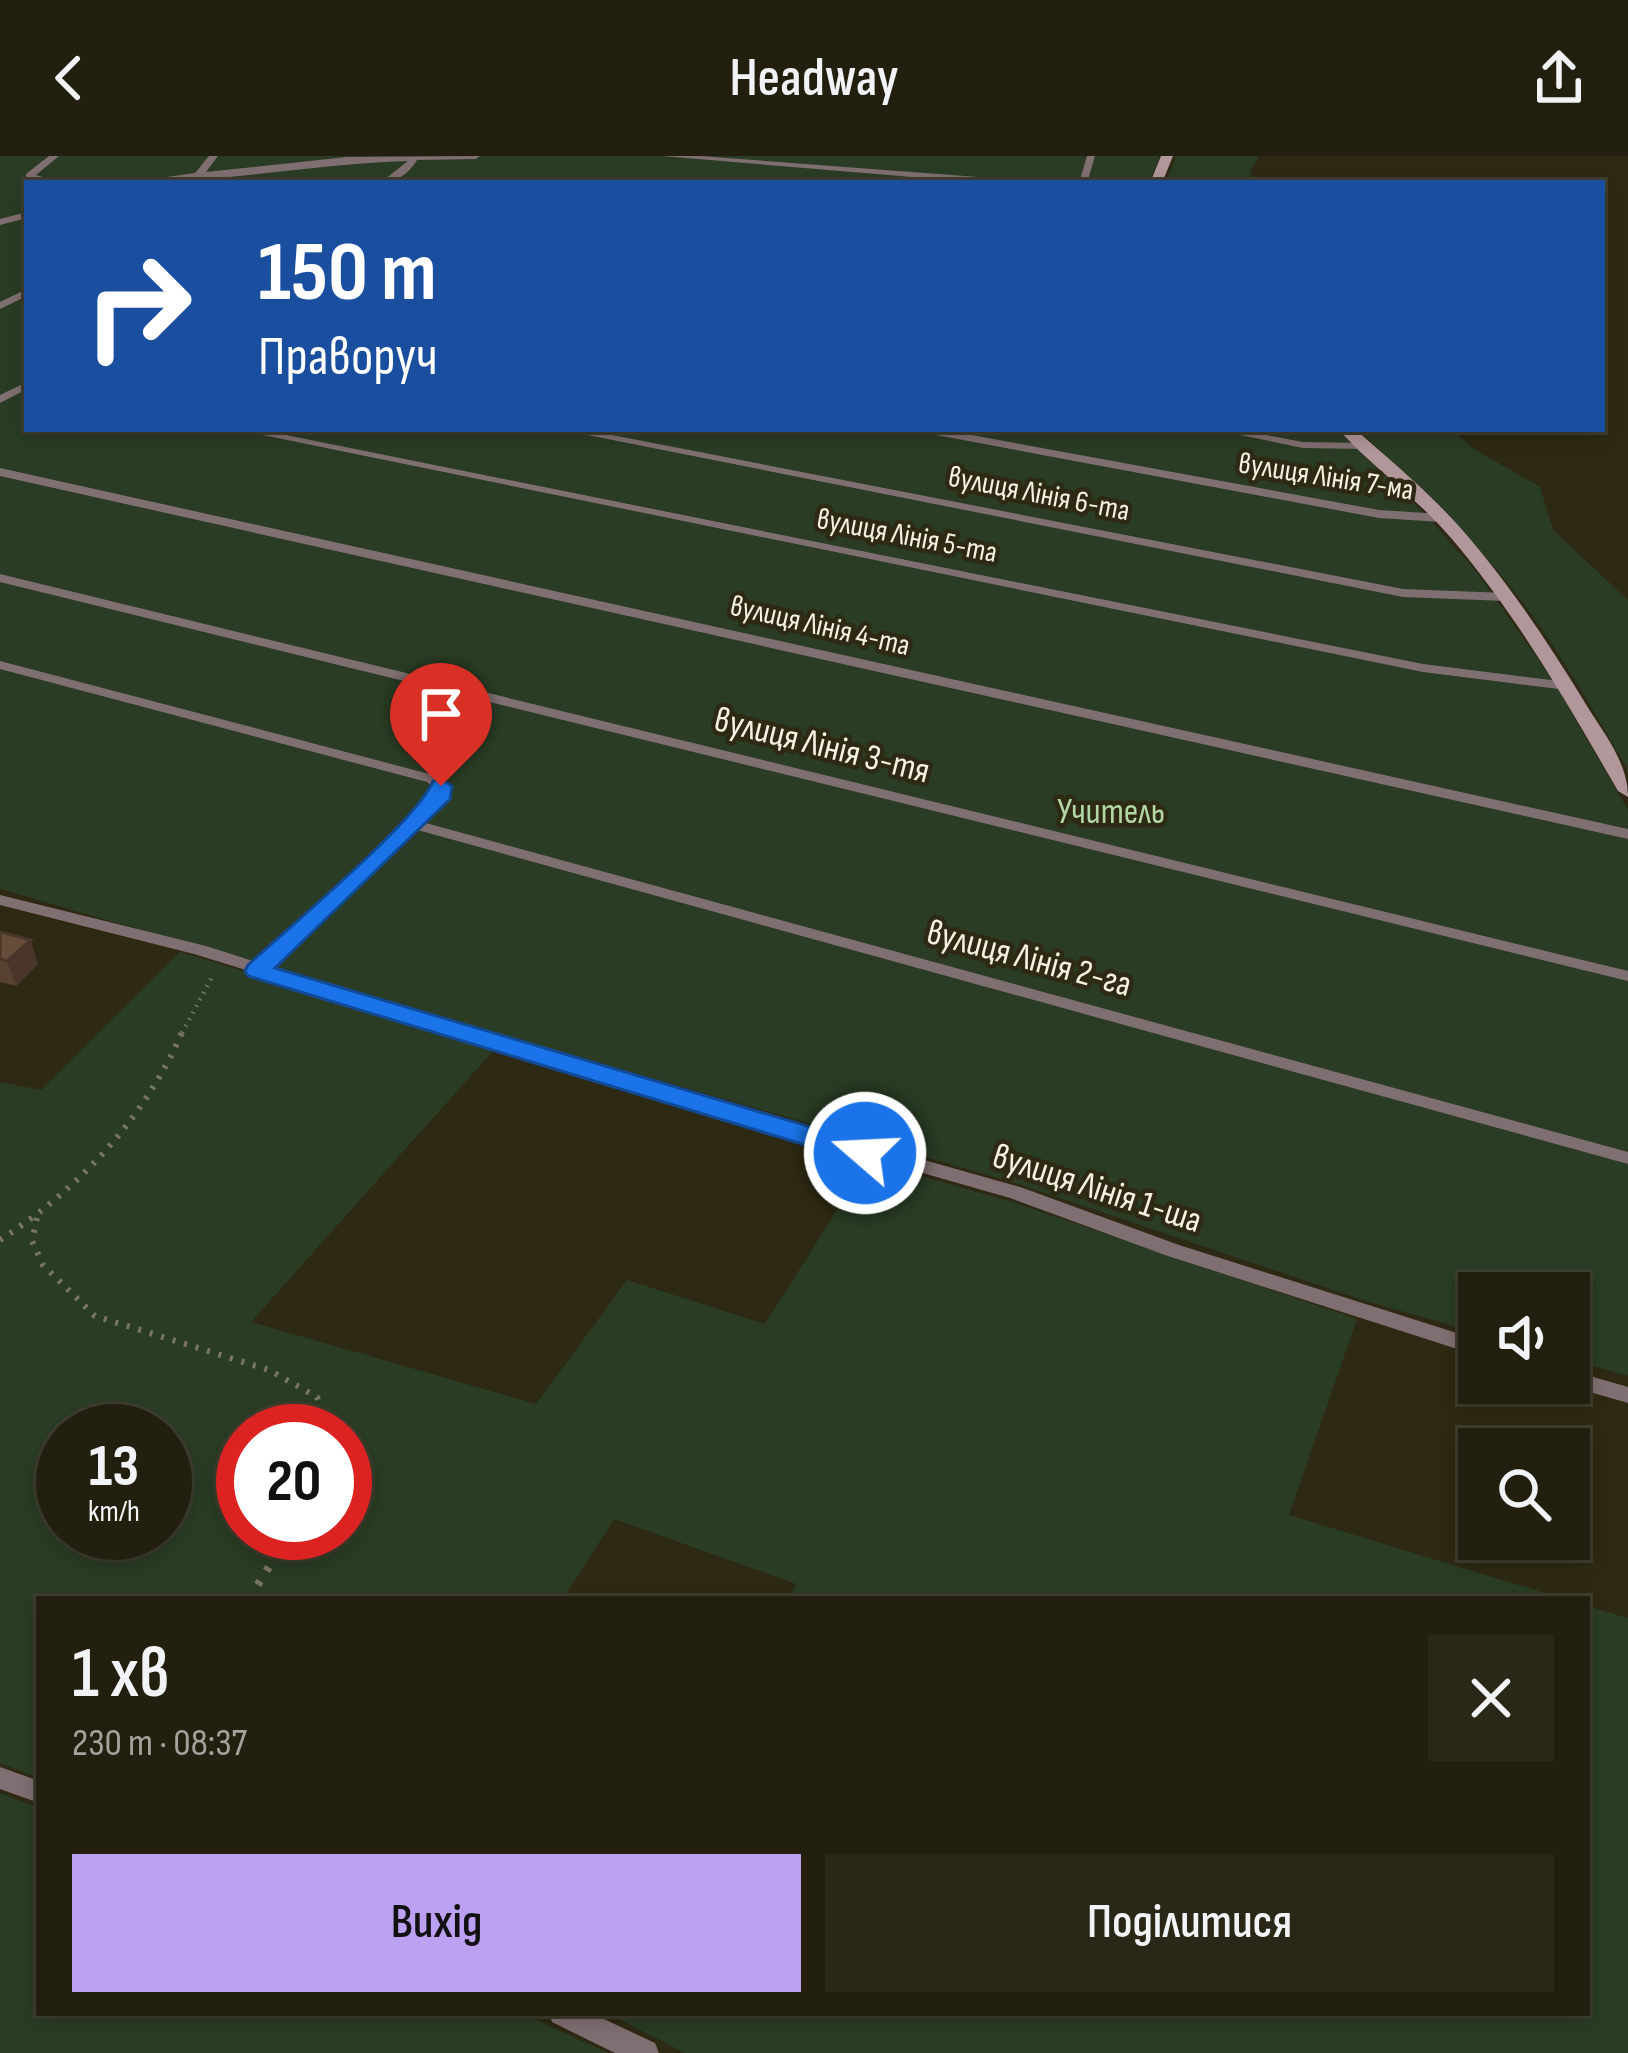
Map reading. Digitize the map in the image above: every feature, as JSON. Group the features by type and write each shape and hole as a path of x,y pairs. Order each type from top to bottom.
{"main road":[{"path":"1349,432 1441,518 1506,596 1567,686 1628,791"}],"lane":[{"path":"46,180 29,176 55,156"},
{"path":"214,156 205,179 347,158 476,156"},
{"path":"666,156 980,180"},
{"path":"389,180 414,159"},
{"name":"вулиця Лінія 5-та","path":"254,432 1423,668 1567,686"},
{"name":"вулиця Лінія 6-та","path":"578,432 1403,593 1506,596"},
{"name":"вулиця Лінія 7-ма","path":"936,432 1379,514 1441,518"},
{"path":"1233,432 1303,445 1364,446"},
{"name":"вулиця Лінія 4-та","path":"0,472 1628,834"},
{"name":"вулиця Лінія 3-тя","path":"0,578 1628,976"},
{"path":"0,665 432,779 441,786 442,794 257,971"},
{"name":"вулиця Лінія 2-га","path":"412,824 1628,1158"},
{"name":"вулиця Лінія 1-ша","path":"0,900 225,959 865,1153 1016,1193 1172,1250 1458,1341"},
{"path":"1590,1384 1628,1395"},
{"path":"0,1778 36,1791"},
{"path":"568,2016 645,2053"}],"path":[{"path":"0,1240 37,1218 143,1102 171,1057 189,1009 225,959"},
{"path":"37,1218 32,1241 43,1265 95,1316 268,1370 317,1396 320,1404"},
{"path":"251,1596 273,1560"}],"green space":[{"name":"Учитель","path":"0,156 1160,156 1150,180 24,180 24,432 1340,432 1425,514 1476,571 1552,679 1628,810 1628,1376 1590,1365 1590,1272 1458,1272 1458,1327 1366,1301 1015,1183 0,889"},
{"path":"1176,156 1259,156 1251,169 1252,180 1167,180"},
{"path":"1360,432 1454,432 1474,449 1540,487 1553,530 1628,600 1628,770 1532,616 1446,513"},
{"path":"180,952 397,1017 492,1052 251,1322 536,1404 627,1280 765,1324 868,1161 1009,1201 1357,1319 1289,1515 1555,1596 790,1596 796,1584 614,1519 565,1596 36,1596 36,1777 0,1763 0,1082 41,1090"},
{"path":"1590,1607 1628,1618 1628,2053 685,2053 613,2016 1590,2016"},
{"path":"0,1793 36,1807 36,2016 528,2016 608,2053 0,2053"}],"building":[{"path":"0,932 31,940 7,961 0,959"}],"route":[{"path":"441,786 442,794 257,971 865,1153"}]}
